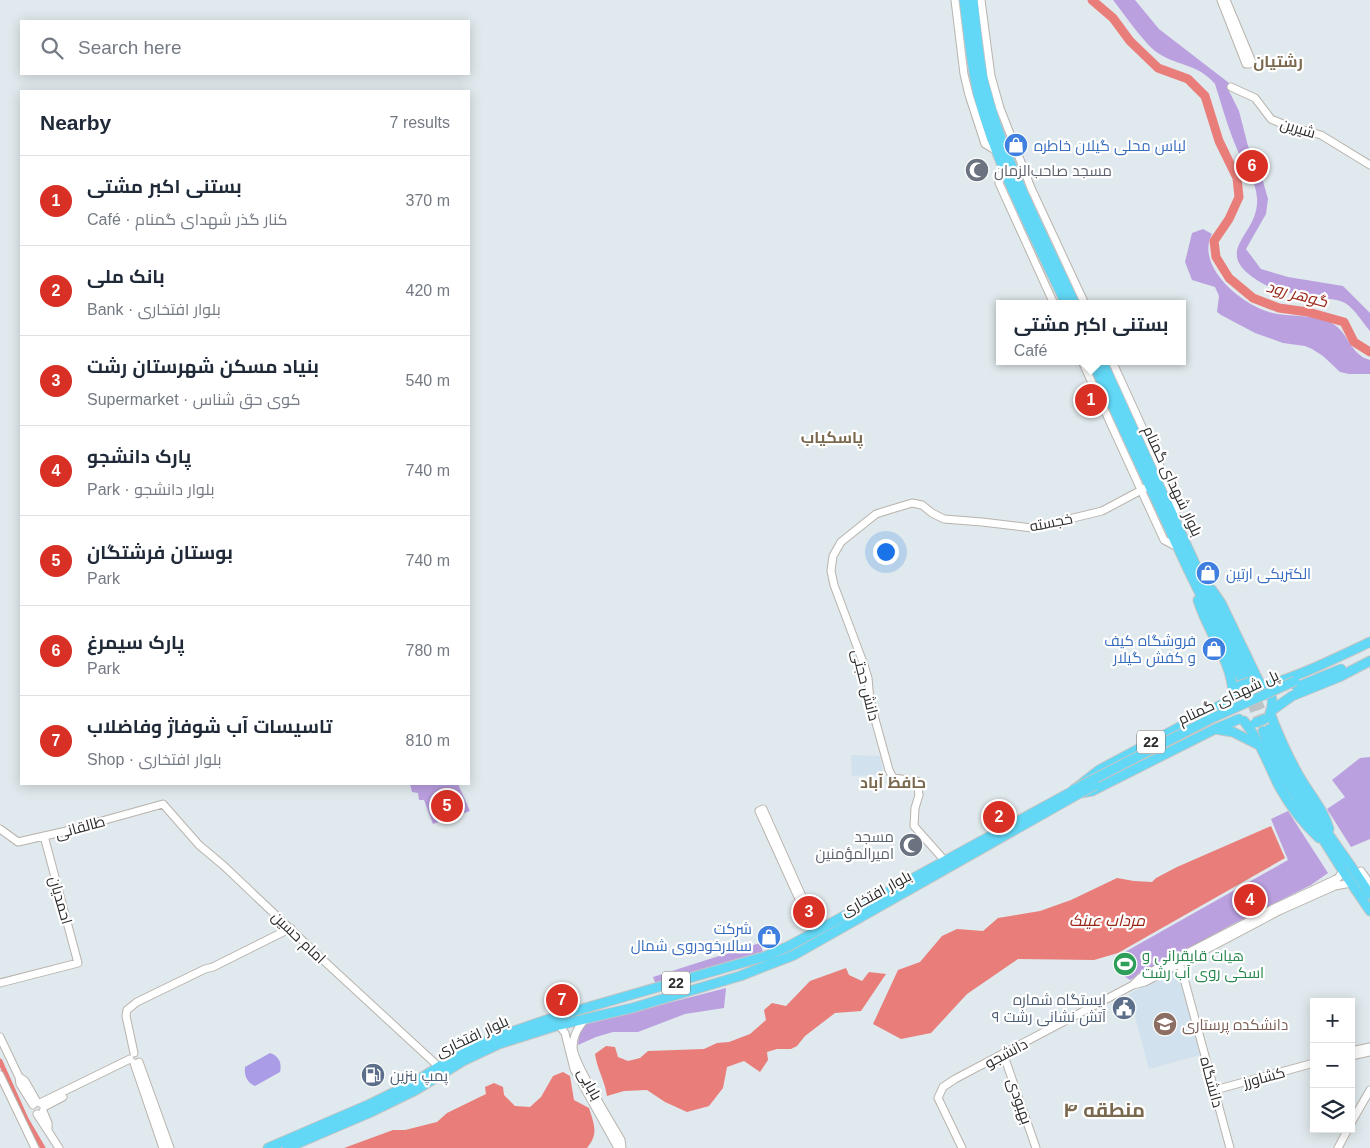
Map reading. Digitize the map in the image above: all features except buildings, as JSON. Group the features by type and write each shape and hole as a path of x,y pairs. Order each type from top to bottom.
{"highway":[{"path":"964,0 976,82 983,109 1004,167 1064,300"},
{"path":"973,0 984,81 1004,145 1022,190 1073,300"},
{"name":"بلوار شهدای گمنام","path":"1094,365 1129,443 1145,488 1213,612"},
{"name":"بلوار شهدای گمنام","path":"1104,365 1199,569 1213,612"},
{"path":"1129,443 1138,438"},
{"path":"1199,569 1221,603 1263,685 1271,695 1273,700 1269,714 1293,766 1325,817 1331,837"},
{"path":"1190,573 1201,612 1233,685 1233,710 1261,746 1277,782 1292,808 1306,826 1330,850"},
{"path":"1213,612 1244,680 1263,685 1286,680 1370,642"},
{"name":"پل شهدای گمنام","path":"1077,792 1210,719 1370,648"},
{"name":"پل شهدای گمنام","path":"1077,792 1212,724 1370,655"},
{"path":"1242,720 1255,723 1292,696 1339,677 1370,661"},
{"name":"22","path":"1077,792 1099,770 1209,712 1232,697 1244,680"},
{"path":"1286,680 1292,696"},
{"path":"1209,712 1215,714 1218,720 1215,729 1233,732 1261,746"},
{"name":"22","path":"1077,792 1092,791 1215,729 1242,720"},
{"path":"1176,728 1184,734 1184,742 1181,746"},
{"path":"1370,896 1362,874 1331,837 1297,786 1266,730 1282,772 1370,911"},
{"name":"بلوار افتخاری","path":"268,1148 368,1105 413,1083 459,1054 496,1036 561,1015 766,956 817,931 1077,792"},
{"name":"بلوار افتخاری","path":"287,1148 371,1112 416,1090 463,1061 499,1044 559,1025 632,1008 740,976 794,955 1077,792"},
{"path":"1357,892 1367,898 1370,904"},
{"path":"715,971 710,976 710,981 740,976"},
{"path":"677,982 700,981 699,986 688,991"}],"street":[{"path":"955,0 964,74 969,95 985,144 998,152"},
{"path":"981,0 991,76 1000,108 1031,188 1083,300"},
{"path":"1222,0 1246,64 1249,64 1252,62 1226,0"},
{"name":"شیرین","path":"1231,87 1255,98 1271,119 1321,135 1370,165"},
{"path":"1004,167 999,183 1052,300"},
{"path":"1084,365 1145,488"},
{"path":"1114,365 1175,499 1176,522"},
{"name":"خجسته","path":"922,505 944,520 1032,528 1102,511 1145,488"},
{"name":"دانش حجتی","path":"922,505 912,503 876,514 842,542 833,556 832,571 834,584 868,678 870,702 889,770 893,778 916,781 919,795 915,808 914,826 945,861"},
{"name":"طالقانی","path":"0,829 18,842 163,804"},
{"name":"امام حسین","path":"163,804 199,845 224,866 439,1067"},
{"path":"763,809 809,912 817,931 759,811 763,809"},
{"name":"احمدیان","path":"0,983 78,963 44,836"},
{"path":"1370,868 1362,874 1370,884"},
{"path":"1333,884 1343,871"},
{"path":"1333,884 1351,882"},
{"name":"دانشجو","path":"962,1148 938,1098 943,1088 949,1083 1133,985 1145,982 1273,911 1333,884"},
{"path":"163,1148 135,1062 126,1016 127,1010 137,1002 205,969 212,963 278,931 290,928"},
{"name":"دانشگاه","path":"1180,961 1230,1148"},
{"path":"559,1025 566,1033 573,1031 575,1033 585,1019"},
{"name":"بابایی","path":"566,1033 569,1054 574,1069 618,1148"},
{"name":"بابایی","path":"575,1033 573,1046 576,1060 621,1140 622,1148"},
{"path":"0,1037 19,1077 20,1084 39,1107 48,1123 48,1130 59,1148"},
{"path":"1355,1050 1370,1047"},
{"path":"1355,1055 1370,1052"},
{"name":"بهبودی","path":"1003,1053 1036,1148"},
{"path":"39,1107 135,1062"},
{"path":"135,1062 170,1148"},
{"name":"کشاورز","path":"1215,1090 1310,1064"},
{"path":"0,1075 35,1148"},
{"path":"1355,1116 1370,1090"},
{"path":"1338,1148 1346,1133"}],"shaded area":[{"path":"1113,0 1135,0 1159,29 1229,83 1229,91 1239,111 1248,146 1257,160 1268,199 1266,214 1246,249 1261,269 1288,277 1343,286 1370,313 1370,331 1352,309 1342,302 1275,289 1260,282 1245,271 1238,261 1237,251 1256,211 1256,191 1234,141 1215,84 1194,68 1170,60 1155,51 1139,34"},
{"path":"1203,229 1212,234 1208,246 1210,259 1215,271 1234,292 1258,308 1269,312 1318,318 1333,324 1343,333 1358,354 1370,360 1370,374 1340,372 1323,356 1312,349 1305,346 1283,343 1255,333 1217,312 1219,296 1215,287 1192,280 1185,262 1192,233"},
{"path":"851,755 880,756 883,772 875,775 852,776"},
{"path":"1370,757 1370,839 1351,847 1327,809 1345,797 1332,780 1360,758"},
{"path":"410,785 458,785 470,811 433,824 424,800 419,800 418,793 412,792"},
{"path":"1288,811 1328,873 1311,885 1231,925 1130,980 1115,970 1116,957 1288,860 1271,819"},
{"path":"760,943 764,955 656,985 653,977"},
{"name":"دانشکده پرستاری","path":"1177,969 1200,1055 1149,1069 1129,994"},
{"path":"726,988 724,1008 685,1014 638,1032 613,1032 578,1045 583,1025"},
{"path":"270,1053 279,1060 280,1072 255,1086 247,1078 245,1067"}],"water":[{"name":"مرداب عینک","path":"1271,826 1285,858 1118,953 1094,960 1018,959 967,994 931,1033 901,1039 873,1024 898,970 920,962 942,936 957,929 983,931 998,918 1040,911 1071,900 1117,878 1152,882 1177,867"},
{"path":"846,968 849,975 862,981 869,972 886,974 861,1011 835,1013 805,1036 797,1046 791,1049 777,1049 767,1052 768,1060 760,1072 744,1061 727,1067 723,1088 709,1106 687,1112 665,1102 647,1090 624,1091 607,1096 595,1054 606,1046 615,1047 618,1057 628,1061 640,1058 648,1051 704,1049 717,1043 729,1042 750,1034 766,1020 764,1010 772,1003 786,1006 810,981"},
{"path":"563,1072 570,1076 574,1100 589,1108 591,1114 594,1133 591,1143 587,1148 344,1148 393,1130 405,1130 437,1122 447,1113 486,1094 485,1087 494,1083 503,1087 504,1095 515,1106 530,1107 541,1097 553,1076"}],"waterway":[{"name":"گوهر رود","path":"1092,0 1113,18 1130,41 1158,68 1188,79 1205,96 1219,141 1237,178 1239,197 1229,219 1214,241 1216,257 1229,278 1253,298 1279,308 1308,312 1344,322 1354,342 1370,352"},
{"path":"0,1061 26,1119 43,1148"}],"tunnel":[{"path":"1247,676 1269,729"},
{"path":"1241,678 1263,731"}],"place":[{"name":"لباس محلی گیلان خاطره","path":"1016,145"},
{"name":"پارک سیمرغ","path":"1252,166"},
{"name":"مسجد صاحب‌الزمان","path":"977,170"},
{"name":"بستنی اکبر مشتی","path":"1091,400"},
{"name":"الکتریکی ارتین","path":"1208,573"},
{"name":"فروشگاه کیف و کفش گیلار","path":"1214,649"},
{"name":"بوستان فرشتگان","path":"447,806"},
{"name":"بانک ملی","path":"999,817"},
{"name":"مسجد امیرالمؤمنین","path":"911,845"},
{"name":"پارک دانشجو","path":"1250,900"},
{"name":"بنیاد مسکن شهرستان رشت","path":"809,912"},
{"name":"شرکت سالارخودروی شمال","path":"769,937"},
{"name":"هیات قایقرانی و اسکی روی آب رشت","path":"1125,964"},
{"name":"تاسیسات آب شوفاژ وفاضلاب","path":"562,1000"},
{"name":"ایستگاه شماره ۹ آتش نشانی رشت","path":"1124,1008"},
{"name":"دانشکده پرستاری","path":"1165,1024"},
{"name":"پمپ بنزین","path":"373,1075"}],"district":[{"name":"رشتیان","path":"1278,61"},
{"name":"پاسکیاب","path":"832,437"},
{"name":"حافظ آباد","path":"893,782"},
{"name":"منطقه ۴","path":"1104,1110"}]}
